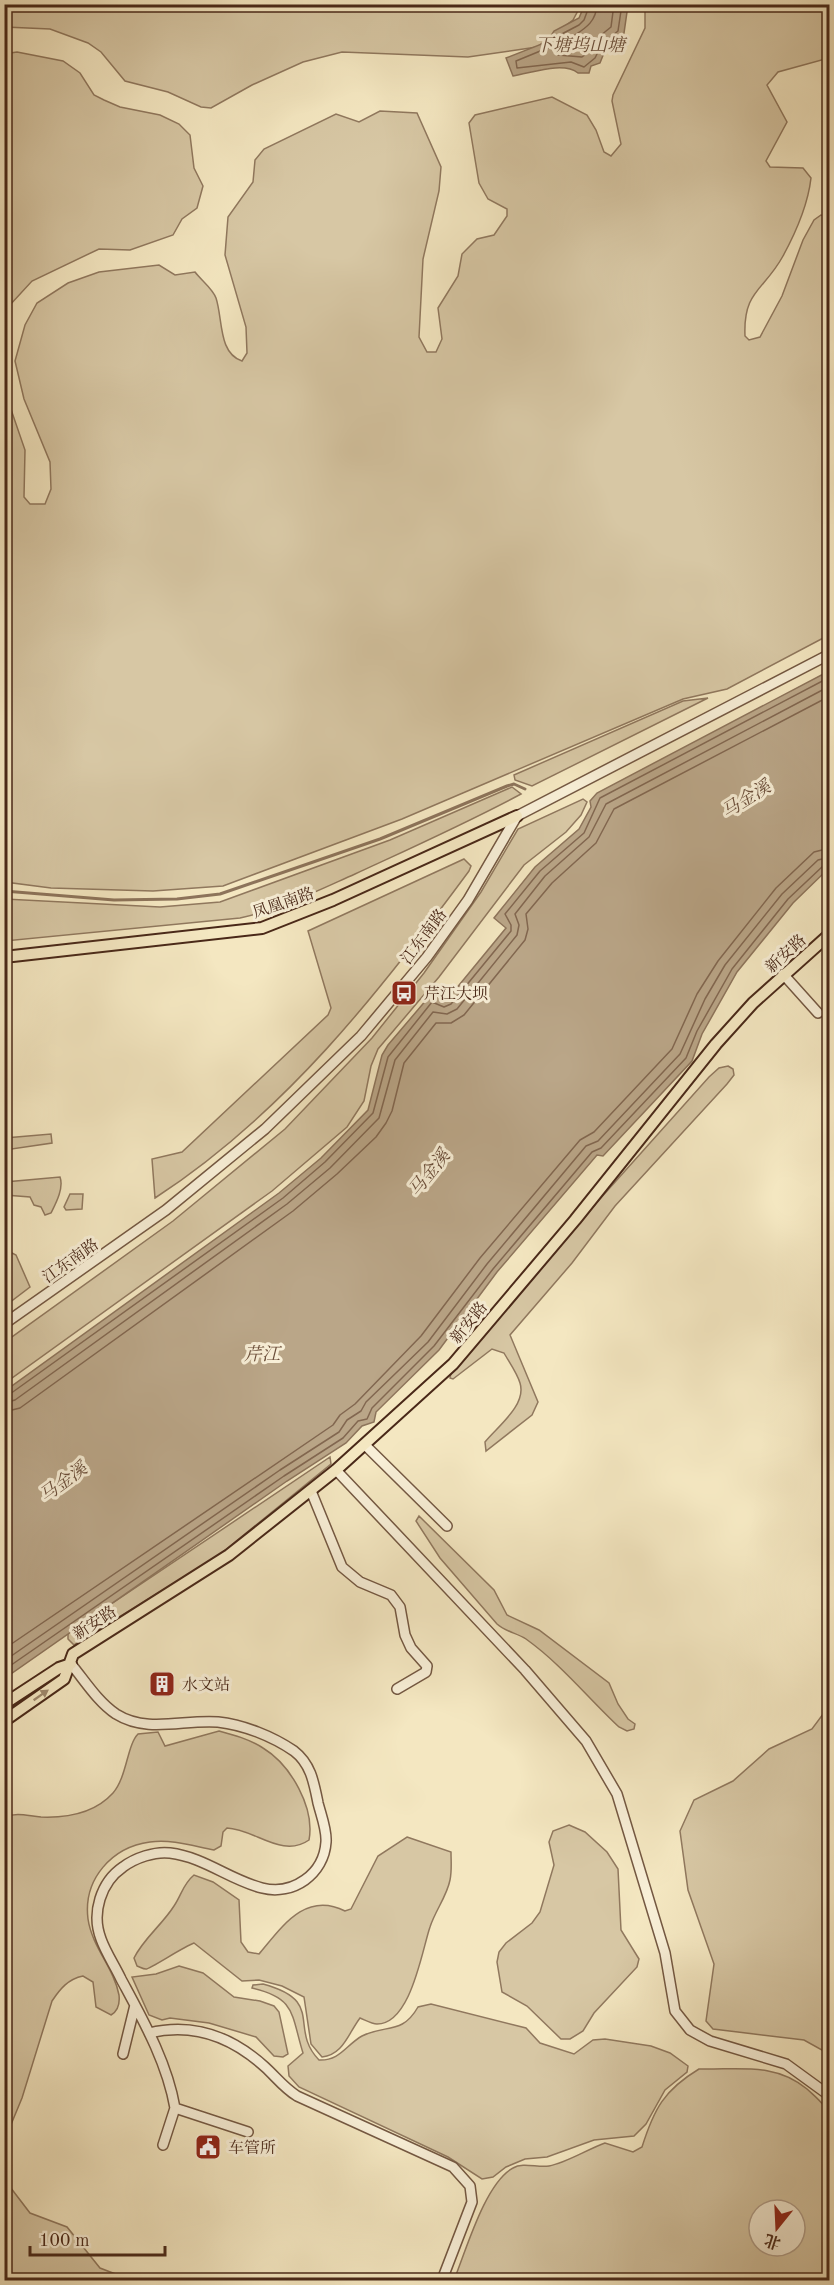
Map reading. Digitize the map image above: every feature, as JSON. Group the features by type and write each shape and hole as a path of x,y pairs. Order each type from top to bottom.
{"main road":[{"name":"凤凰南路","path":"4,957 262,928 333,900 518,816"},
{"name":"新安路","path":"4,1721 64,1678 73,1654 229,1555 311,1491 453,1364 575,1220 716,1044 783,974 830,934"},
{"name":"新安路","path":"4,1704 59,1668 71,1664"}],"street":[{"path":"518,816 830,654"},
{"name":"江东南路","path":"4,1324 166,1210 265,1129 361,1036 427,957 468,900 518,816"},
{"path":"783,974 818,1013"},
{"path":"365,1445 447,1526"},
{"path":"336,1470 525,1670 586,1741 617,1794 665,1953 675,2011 690,2030 710,2041 786,2064 830,2096"},
{"path":"311,1491 342,1567 360,1582 391,1595 400,1607 411,1648 427,1666 422,1676 397,1689"},
{"path":"71,1664 106,1706 136,1723 152,1725 217,1722 260,1733 295,1752 313,1775 327,1841 323,1858 315,1873 306,1881 280,1890 249,1885 194,1858 167,1852 143,1857 114,1873 102,1889 97,1913 100,1938 163,2063 175,2108 163,2145"},
{"path":"123,2054 135,2005"},
{"path":"149,2033 166,2029 192,2030 231,2041 267,2069 284,2088 297,2096 453,2167 470,2187 472,2202 442,2280"},
{"path":"175,2108 248,2132"}],"shaded area":[{"path":"4,5 581,5 573,20 537,47 468,57 342,52 303,62 252,85 211,108 201,107 168,92 125,81 101,52 88,43 50,29 5,27"},
{"path":"645,5 829,5 829,58 778,72 767,85 787,122 766,161 770,167 803,168 811,178 804,208 788,247 776,268 756,292 747,309 745,336 749,340 760,337 782,296 803,240 814,220 821,215 829,216 829,635 727,689 683,699 402,819 223,886 153,891 51,888 5,882 5,392 25,450 24,497 30,504 45,504 51,489 50,462 24,399 15,361 25,325 37,303 68,283 99,272 159,265 175,275 195,272 216,298 225,343 229,351 242,361 247,353 246,327 225,255 228,217 253,182 255,160 264,149 336,114 359,122 380,111 417,113 441,167 439,191 423,259 419,337 427,352 436,352 442,339 438,308 458,276 462,254 477,239 494,235 507,216 507,209 488,199 479,183 469,123 475,115 552,97 587,115 596,130 604,152 611,156 621,144 612,101 613,95 645,28"},
{"path":"17,52 63,61 80,73 94,95 120,107 160,115 179,124 190,135 194,168 203,186 197,208 182,219 173,235 130,250 99,249 32,281 9,306 5,326 4,54"},
{"path":"708,698 532,786 515,780 514,775 683,701"},
{"path":"512,787 521,794 327,887 255,914 240,918 5,941 5,899 160,907 220,902 390,840"},
{"path":"583,799 587,802 581,815 566,832 524,865 439,977 378,1049 371,1066 364,1101 347,1127 272,1191 5,1383 5,1342 173,1221 285,1129 372,1038 424,973 481,892 518,829"},
{"path":"464,859 471,866 469,871 400,962 326,1049 245,1129 202,1165 155,1198 152,1159 182,1152 328,1015 331,1008 308,931"},
{"path":"728,1066 733,1069 734,1075 727,1084 615,1206 572,1263 510,1335 538,1402 532,1415 486,1451 485,1442 510,1415 519,1399 521,1391 517,1375 504,1353 492,1349 453,1379 450,1378 451,1373 565,1238 709,1077 719,1068"},
{"path":"51,1134 52,1143 5,1150 5,1138"},
{"path":"60,1177 61,1186 57,1200 51,1213 45,1215 41,1207 34,1205 30,1197 5,1195 5,1182"},
{"path":"70,1194 83,1194 82,1209 66,1210 64,1207"},
{"path":"12,1253 16,1255 30,1287 5,1306 5,1298 10,1293 5,1285 5,1257"},
{"path":"330,1457 331,1464 218,1556 74,1645 68,1639 68,1633"},
{"path":"419,1516 494,1590 507,1615 539,1630 609,1683 618,1704 628,1719 635,1724 634,1729 627,1731 619,1727 539,1649 526,1639 497,1624 440,1558 416,1521"},
{"path":"829,1706 829,2054 804,2040 713,2029 706,2021 714,1964 688,1890 680,1831 694,1800 733,1781 769,1749 812,1729"},
{"path":"219,1731 258,1745 283,1765 299,1788 304,1801 310,1828 309,1840 299,1845 279,1845 227,1828 223,1832 221,1846 214,1850 182,1843 158,1841 136,1845 112,1858 95,1878 90,1891 88,1919 94,1939 113,1976 119,1995 118,2007 111,2015 96,2007 93,1982 83,1976 73,1979 61,1989 52,2001 22,2098 5,2139 5,1817 70,1815 98,1805 106,1800 118,1786 131,1746 138,1734 158,1732 165,1746"},
{"path":"569,1825 585,1832 607,1852 618,1869 621,1930 639,1959 637,1967 594,2013 583,2031 570,2039 561,2039 527,2006 502,1992 497,1962 499,1952 506,1943 532,1923 540,1912 554,1865 549,1842 553,1831"},
{"path":"407,1837 451,1852 451,1873 448,1886 430,1927 419,1968 407,1999 389,2021 377,2024 360,2018 340,2048 329,2055 322,2057 311,2044 304,1997 282,1986 259,1980 242,1981 194,1943 149,1968 137,1966 134,1958 138,1951 169,1913 194,1875 213,1882 239,1900 241,1942 248,1952 259,1954 286,1923 306,1909 318,1905 331,1906 345,1911 351,1909 378,1856"},
{"path":"179,1966 203,1973 234,1997 260,2001 274,2006 279,2012 288,2054 283,2057 274,2056 256,2037 209,2023 170,2018 162,2020 149,2015 132,1977 156,1974"},
{"path":"263,1984 282,1991 294,1999 300,2007 306,2037 310,2048 319,2060 338,2055 356,2040 371,2032 406,2022 418,2007 431,2004 526,2028 540,2043 574,2054 593,2040 605,2039 651,2046 670,2053 688,2066 687,2072 665,2090 646,2124 634,2136 594,2140 547,2157 525,2159 506,2167 493,2177 482,2179 448,2157 299,2087 289,2076 288,2066 303,2053 293,2018 290,2010 277,1997 252,1988 253,1985"},
{"path":"699,2069 756,2069 795,2080 822,2104 830,2123 829,2280 454,2280 485,2202 503,2176 517,2166 556,2164 605,2143 633,2152 642,2147 656,2111 677,2085"},
{"path":"4,2179 30,2213 67,2227 100,2268 131,2280 5,2280"}],"water":[{"name":"下塘坞山塘","path":"585,4 628,5 624,33 606,48 600,63 591,66 589,73 556,68 513,76 506,58 547,42 554,31 579,18"},
{"name":"芹江","path":"829,671 829,868 793,903 737,972 702,1034 692,1061 603,1156 597,1155 497,1272 439,1350 376,1412 374,1422 362,1426 346,1443 287,1481 5,1678 5,1391 279,1193 321,1158 368,1110 382,1055 388,1045 433,992 446,1001 506,928 494,918 535,867 579,829 591,807 590,801 597,793"}],"waterway":[{"path":"4,891 114,900 177,899 220,894 380,839 507,786 514,784 525,789"}],"place":[{"name":"芹江大坝","path":"404,993"},
{"name":"水文站","path":"162,1684"},
{"name":"车管所","path":"208,2147"}],"water label":[{"name":"马金溪","path":"746,799"},
{"name":"马金溪","path":"429,1173"},
{"name":"马金溪","path":"63,1482"}]}
